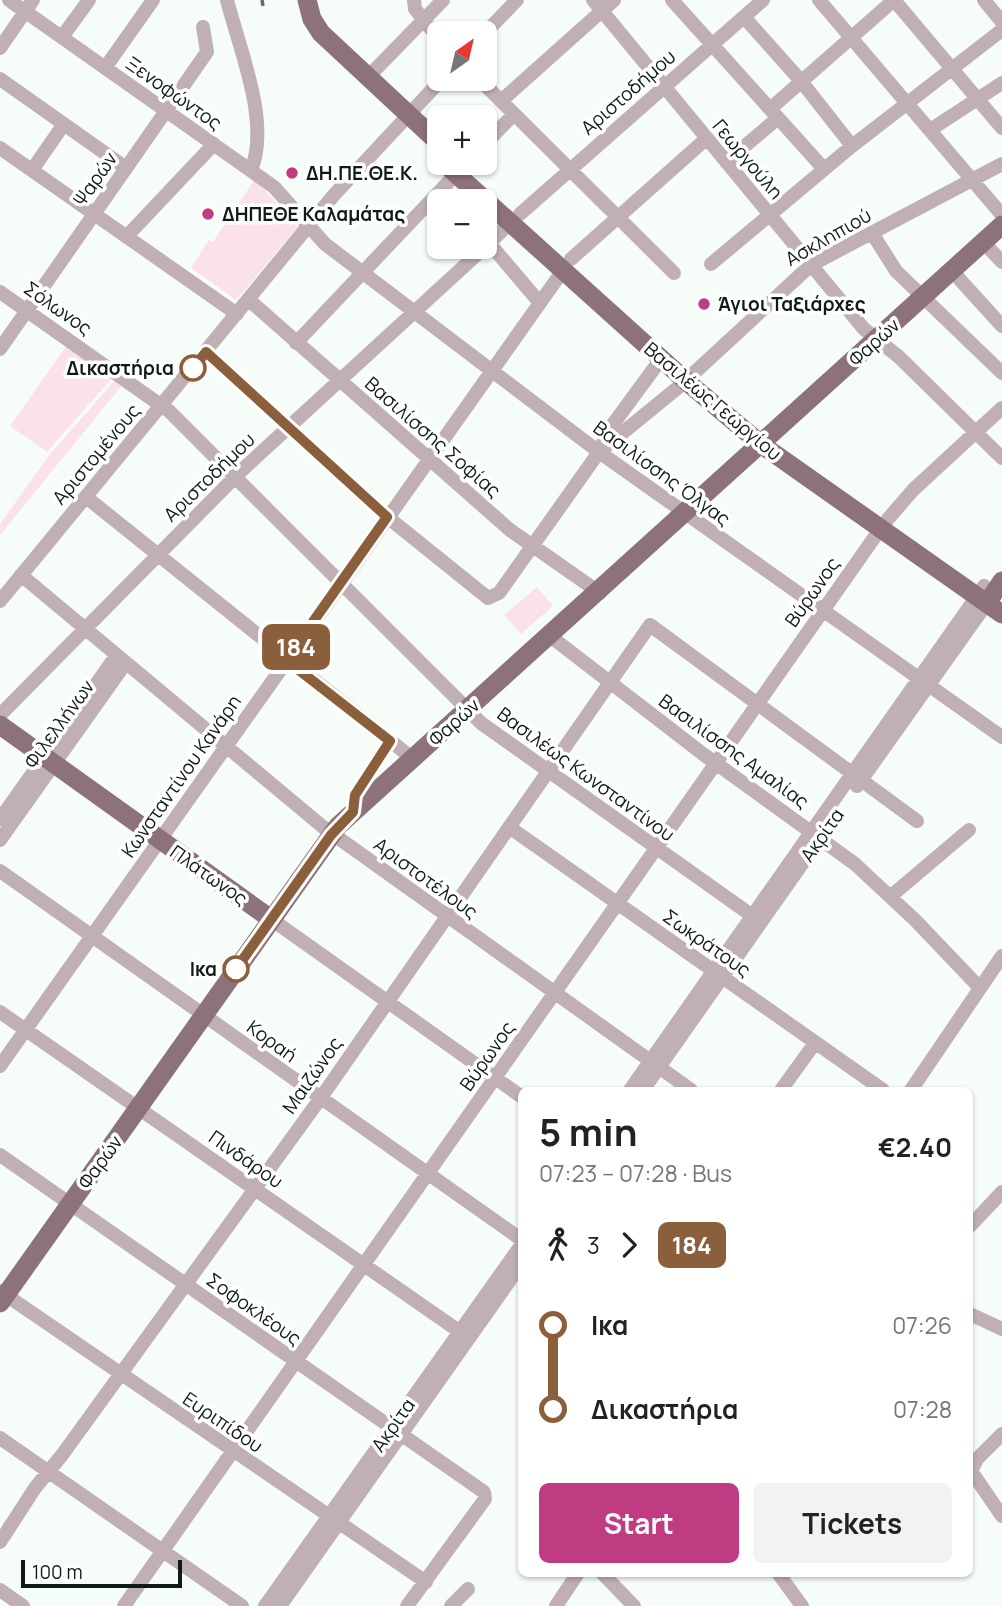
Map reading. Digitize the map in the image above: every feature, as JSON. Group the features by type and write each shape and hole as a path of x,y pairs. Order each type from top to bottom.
{"main road":[{"path":"307,0 319,30 368,77 427,146"},
{"path":"404,120 427,135"},
{"name":"Βασιλέως Γεωργίου","path":"470,175 690,377 766,440 992,596"},
{"name":"Φαρών","path":"2,1296 332,834 353,812 600,593 1002,225"},
{"name":"Βασιλέως Γεωργίου","path":"568,264 661,359 690,377"},
{"name":"Πλάτωνος","path":"0,725 271,919"}],"street":[{"name":"Ξενοφώντος","path":"9,0 29,6 62,37 251,170 281,194 309,227"},
{"path":"62,37 89,0"},
{"path":"106,68 153,0"},
{"path":"227,0 242,51 258,136 257,153 251,170"},
{"path":"414,0 415,9 427,25"},
{"path":"368,77 443,0"},
{"path":"496,21 516,0"},
{"path":"501,101 598,5 614,0"},
{"path":"672,0 824,169"},
{"name":"Αριστοδήμου","path":"497,235 763,0"},
{"path":"819,0 1002,215"},
{"path":"726,162 801,81 894,0 1002,128"},
{"path":"984,0 1002,22"},
{"name":"Γεωργούλη","path":"598,5 706,139 876,341 900,357 1002,458"},
{"path":"0,48 29,6"},
{"path":"744,17 801,81 852,146"},
{"name":"Ψαρών","path":"0,348 207,52 204,27"},
{"path":"711,264 852,146 1002,30"},
{"path":"0,79 126,168"},
{"path":"930,130 1002,83"},
{"name":"Αριστομένους","path":"0,601 309,227 431,91"},
{"path":"491,91 674,273"},
{"path":"497,132 514,114"},
{"path":"32,170 64,124"},
{"name":"Κωνσταντίνου Κανάρη","path":"0,1066 568,264 617,216 706,139"},
{"path":"127,236 214,144"},
{"path":"0,148 237,314"},
{"name":"Ασκληπιού","path":"600,453 690,377 783,287 811,265 1002,164"},
{"path":"296,343 450,175"},
{"name":"Βασιλίσσης Όλγας","path":"309,227 362,274 600,453 1002,737"},
{"path":"872,233 891,265 1002,373"},
{"path":"983,242 1002,262"},
{"path":"497,257 540,303"},
{"name":"Αριστοδήμου","path":"0,715 236,476 471,259"},
{"path":"952,271 1002,326"},
{"name":"Σόλωνος","path":"0,292 162,405"},
{"name":"Βασιλίσσης Σοφίας","path":"249,300 429,460 532,547 600,593"},
{"path":"206,352 387,517 488,598 499,593 600,453 608,431 661,359"},
{"name":"Βασιλέως Κωνσταντίνου","path":"162,405 236,476 467,710 548,771 757,919"},
{"name":"Βύρωνος","path":"124,1606 884,523 913,490 1002,408"},
{"path":"86,498 413,759"},
{"name":"Αριστοτέλους","path":"21,575 332,834 687,1087"},
{"name":"Ακρίτα","path":"644,1087 655,1065 923,682 992,596"},
{"name":"Μαιζώνος","path":"0,1542 48,1471 320,1099 650,625 756,705"},
{"name":"Βασιλίσσης Αμαλίας","path":"550,636 715,763 816,835 891,896 980,988"},
{"name":"Φιλελλήνων","path":"0,819 49,760 121,660"},
{"path":"756,705 917,821"},
{"path":"353,812 355,795 390,741"},
{"name":"Φιλελλήνων","path":"0,840 49,760"},
{"name":"Σωκράτους","path":"509,827 879,1087"},
{"path":"891,896 969,830"},
{"name":"Κοραή","path":"0,872 518,1239"},
{"name":"Πλάτωνος","path":"271,919 518,1094"},
{"path":"913,1087 1002,956"},
{"name":"Πινδάρου","path":"0,1012 464,1334"},
{"path":"783,1087 815,1042"},
{"name":"Ακρίτα","path":"633,1087 655,1065"},
{"name":"Σοφοκλέους","path":"0,1155 486,1495 426,1582"},
{"path":"973,1223 1002,1192"},
{"name":"Ακρίτα","path":"280,1606 334,1520 464,1334 518,1248"},
{"name":"Ακρίτα","path":"464,1334 518,1268"},
{"name":"Ευριπίδου","path":"2,1296 426,1582"},
{"path":"973,1315 1002,1329"},
{"path":"973,1467 977,1459 1002,1434"},
{"path":"0,1438 242,1606"},
{"path":"973,1474 1002,1516"},
{"name":"Ακρίτα","path":"265,1606 334,1520"},
{"path":"556,1606 575,1577"},
{"path":"606,1577 634,1606"},
{"path":"781,1577 802,1606"},
{"path":"407,1606 426,1582"},
{"path":"451,1606 468,1589"},
{"path":"0,1590 23,1606"}],"shaded area":[{"path":"255,179 298,227 236,300 191,268 209,240 213,242"},
{"path":"67,345 113,377 47,452 10,426"},
{"path":"116,379 123,384 0,535 0,524 50,454"},
{"path":"537,587 553,606 521,634 504,615"}],"railway":[{"path":"262,0 263,6"}],"bus line":[{"name":"184","path":"193,368 206,352 387,517 286,660 390,741 355,795 351,804 353,812 331,835 236,969"}],"place":[{"name":"ΔΗ.ΠΕ.ΘΕ.Κ.","path":"292,173"},
{"name":"ΔΗΠΕΘΕ Καλαμάτας","path":"208,214"},
{"name":"Άγιοι Ταξιάρχες","path":"704,304"},
{"name":"Δικαστήρια","path":"193,368"},
{"name":"Ικα","path":"236,969"}]}
